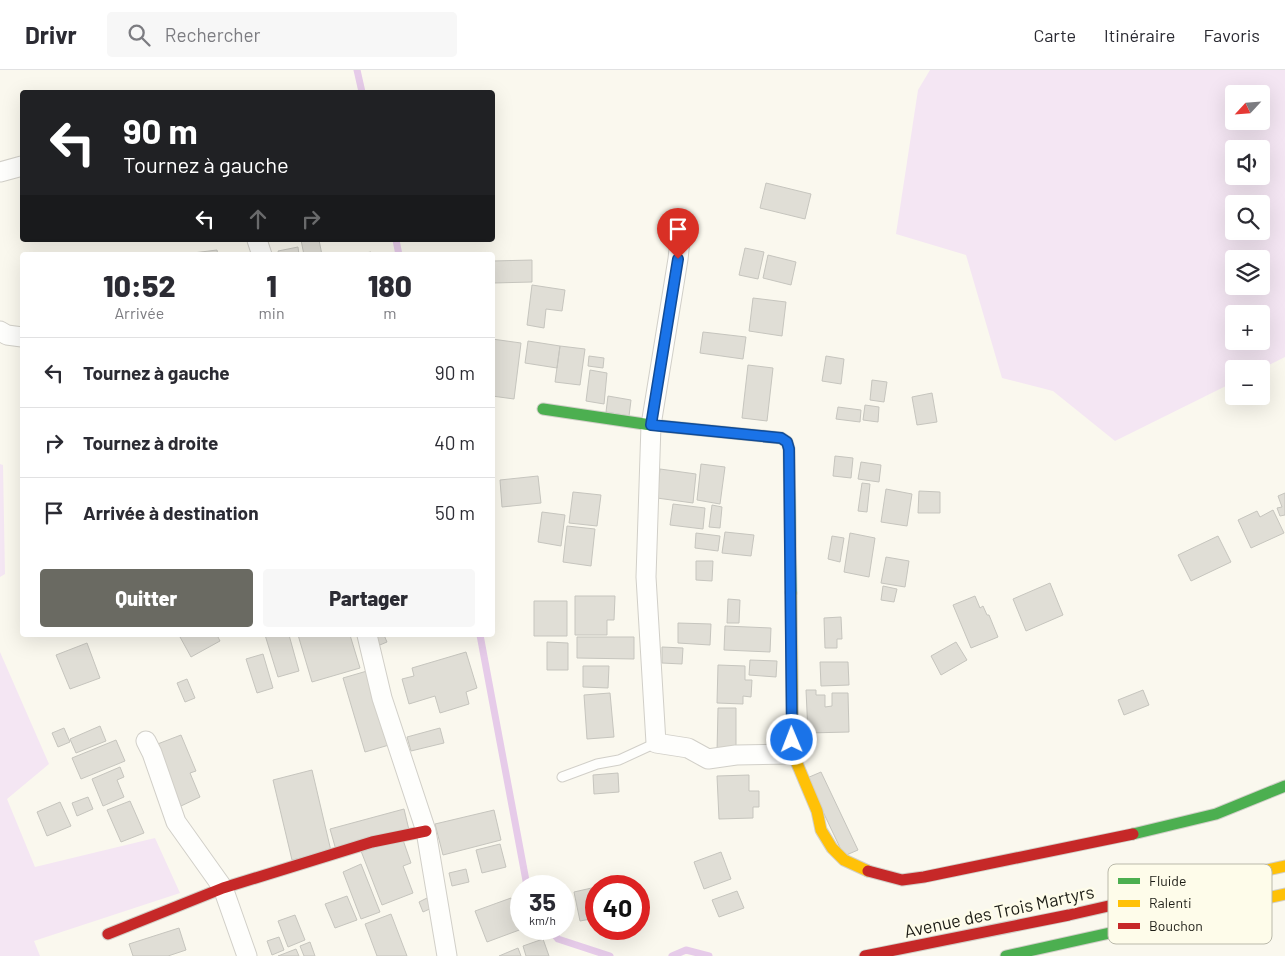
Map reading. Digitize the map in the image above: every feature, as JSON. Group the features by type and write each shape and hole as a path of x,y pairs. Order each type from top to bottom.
{"main road":[{"path":"544,409 651,425 781,438 787,442 789,449 793,754 816,811 821,830 832,848 844,860 870,872 902,880 924,877 1111,839 1226,811 1285,786"},
{"path":"108,934 223,888 372,842 426,831"},
{"name":"Avenue des Trois Martyrs","path":"1272,869 1285,866"},
{"path":"1272,897 1285,894"},
{"name":"Avenue des Trois Martyrs","path":"865,956 1108,906"},
{"path":"1006,956 1108,933"}],"street":[{"path":"0,172 20,167"},
{"path":"682,222 678,259 651,425 646,577 656,743 688,748 708,759 736,755 793,754"},
{"path":"0,331 7,335 20,337"},
{"path":"367,637 382,698 426,831 447,956"},
{"path":"146,741 176,822 223,888 247,956"}],"lane":[{"path":"562,778 597,764 619,760 656,743"}],"shaded area":[{"path":"930,70 1285,70 1285,357 1270,364 1270,360 1225,360 1225,386 1115,441 1053,391 1002,378 966,255 896,234 918,90"},
{"path":"0,464 3,465 5,574 0,577"},
{"path":"0,652 49,764 7,799 35,867 155,838 180,893 34,941 40,956 0,956"}],"building":[{"path":"766,183 811,194 805,219 760,208"},
{"path":"301,242 319,242 321,252 303,252"},
{"path":"298,247 299,252 278,252"},
{"path":"745,248 764,252 758,279 739,275"},
{"path":"217,250 217,252 201,252"},
{"path":"768,255 796,262 791,285 763,278"},
{"path":"532,260 532,282 495,283 495,261"},
{"path":"532,285 565,290 562,311 546,309 544,328 527,325"},
{"path":"753,298 786,302 782,336 749,331"},
{"path":"703,332 746,337 743,359 700,353"},
{"path":"495,339 521,343 514,399 495,396"},
{"path":"528,341 560,346 557,368 525,363"},
{"path":"560,346 585,349 580,385 555,382"},
{"path":"589,356 604,358 603,368 588,366"},
{"path":"826,356 844,359 841,384 822,381"},
{"path":"748,365 773,368 767,421 742,418"},
{"path":"590,370 607,373 604,404 586,401"},
{"path":"872,380 887,382 884,402 870,400"},
{"path":"932,393 937,422 917,425 912,397"},
{"path":"608,396 631,400 629,416 606,412"},
{"path":"865,405 879,407 878,422 863,420"},
{"path":"838,407 861,410 860,422 836,419"},
{"path":"835,456 853,458 851,478 833,476"},
{"path":"861,462 881,465 879,482 858,479"},
{"path":"701,464 725,467 720,504 697,500"},
{"path":"660,469 696,474 693,503 657,498"},
{"path":"538,476 541,503 502,507 500,480"},
{"path":"862,483 870,484 867,512 858,511"},
{"path":"886,489 912,494 907,526 881,522"},
{"path":"919,491 940,492 940,513 918,513"},
{"path":"573,492 601,495 597,526 569,523"},
{"path":"1285,493 1285,515 1280,516 1277,508 1282,507 1278,496"},
{"path":"673,504 705,508 703,529 670,525"},
{"path":"712,505 722,507 720,528 709,527"},
{"path":"1273,510 1284,533 1251,548 1238,520 1257,511 1260,517"},
{"path":"542,512 565,515 561,546 538,542"},
{"path":"567,526 595,529 591,566 563,562"},
{"path":"725,532 754,535 751,556 722,553"},
{"path":"696,533 720,536 718,551 695,548"},
{"path":"850,533 875,538 869,577 844,572"},
{"path":"832,536 844,538 840,562 828,559"},
{"path":"1218,536 1231,562 1191,581 1178,555"},
{"path":"886,557 909,561 905,587 881,583"},
{"path":"696,561 713,561 712,581 696,580"},
{"path":"1050,583 1063,615 1026,631 1013,599"},
{"path":"883,586 897,589 894,602 881,600"},
{"path":"575,596 615,596 614,620 607,620 607,635 575,635"},
{"path":"975,596 980,608 983,606 987,615 989,615 998,637 971,648 953,605"},
{"path":"728,599 740,600 739,623 727,623"},
{"path":"534,601 567,601 567,636 534,636"},
{"path":"841,617 842,639 837,639 837,648 825,648 824,618"},
{"path":"678,623 711,624 710,645 678,643"},
{"path":"725,626 771,628 770,652 724,650"},
{"path":"180,637 218,637 220,641 191,657"},
{"path":"266,637 290,637 299,671 278,677"},
{"path":"299,637 351,637 360,668 312,682"},
{"path":"385,637 387,642 375,647 373,638"},
{"path":"577,637 634,637 634,659 577,658"},
{"path":"547,642 568,643 568,670 547,670"},
{"path":"956,642 967,660 941,675 931,656"},
{"path":"87,643 100,678 70,689 56,655"},
{"path":"662,647 683,648 682,664 662,663"},
{"path":"466,652 477,688 466,692 469,704 440,713 435,696 409,704 402,679 414,676 412,668"},
{"path":"263,654 273,688 257,693 246,659"},
{"path":"750,660 777,661 776,677 749,675"},
{"path":"820,662 848,662 849,685 821,686"},
{"path":"718,665 745,666 745,680 752,680 751,697 743,696 743,704 717,703"},
{"path":"583,666 609,666 608,688 583,687"},
{"path":"367,671 389,745 365,752 343,678"},
{"path":"187,679 195,698 185,702 177,683"},
{"path":"806,690 816,690 816,695 825,695 825,707 832,706 832,693 848,693 849,732 808,733"},
{"path":"1143,690 1149,705 1124,715 1118,700"},
{"path":"610,693 614,737 587,739 584,695"},
{"path":"718,708 736,708 736,753 717,752"},
{"path":"100,726 106,741 76,753 70,739"},
{"path":"64,728 70,742 58,747 52,733"},
{"path":"440,728 444,743 411,751 407,737"},
{"path":"181,735 196,771 190,773 200,797 181,806 155,745"},
{"path":"116,740 125,761 81,779 72,758"},
{"path":"120,767 124,777 117,780 124,797 103,806 92,779"},
{"path":"312,770 331,851 292,860 273,780"},
{"path":"821,772 858,850 844,856 807,778"},
{"path":"618,773 619,792 594,794 593,775"},
{"path":"749,775 749,791 759,791 759,807 753,807 753,818 719,819 717,776"},
{"path":"88,797 93,809 77,816 72,803"},
{"path":"130,801 144,833 121,842 107,810"},
{"path":"60,802 71,826 47,836 37,812"},
{"path":"404,809 409,830 336,850 330,829"},
{"path":"494,810 501,840 443,855 435,824"},
{"path":"403,840 411,863 403,866 413,893 382,905 361,851"},
{"path":"500,844 506,867 482,873 476,850"},
{"path":"721,852 731,879 704,889 694,862"},
{"path":"361,864 380,912 361,919 343,872"},
{"path":"466,869 469,882 452,886 449,873"},
{"path":"585,890 585,920 580,921 575,892"},
{"path":"737,891 744,908 719,917 712,900"},
{"path":"347,896 357,920 335,928 325,904"},
{"path":"429,897 434,907 423,912 419,902"},
{"path":"510,898 510,933 487,942 475,911"},
{"path":"391,914 407,956 377,956 365,924"},
{"path":"295,915 305,940 288,947 278,921"},
{"path":"179,928 186,950 168,956 133,956 129,944"},
{"path":"279,937 284,950 272,955 267,941"},
{"path":"543,940 549,956 526,956 523,946"},
{"path":"310,942 315,956 304,956 300,946"},
{"path":"518,948 521,956 499,956"},
{"path":"296,949 299,956 278,956"}],"waterway":[{"path":"357,70 362,90"},
{"path":"396,242 398,252"},
{"path":"480,637 525,875"},
{"path":"561,940 610,956"},
{"path":"672,956 686,950 709,956"}],"traffic: fast":[{"path":"543,409 651,425 781,438 787,442 789,449 791,593"},
{"path":"1133,834 1216,814 1285,786"},
{"path":"1006,956 1108,933"}],"traffic: slow":[{"path":"791,593 793,754 817,811 821,830 832,848 844,860 868,871"},
{"path":"1272,869 1285,866"},
{"path":"1272,897 1285,894"}],"traffic: jam":[{"path":"108,934 223,888 372,842 426,831"},
{"path":"868,871 902,880 924,877 1133,834"},
{"path":"865,956 1108,906"}],"route":[{"path":"678,259 651,425 781,438 787,442 789,449 792,740"}]}
